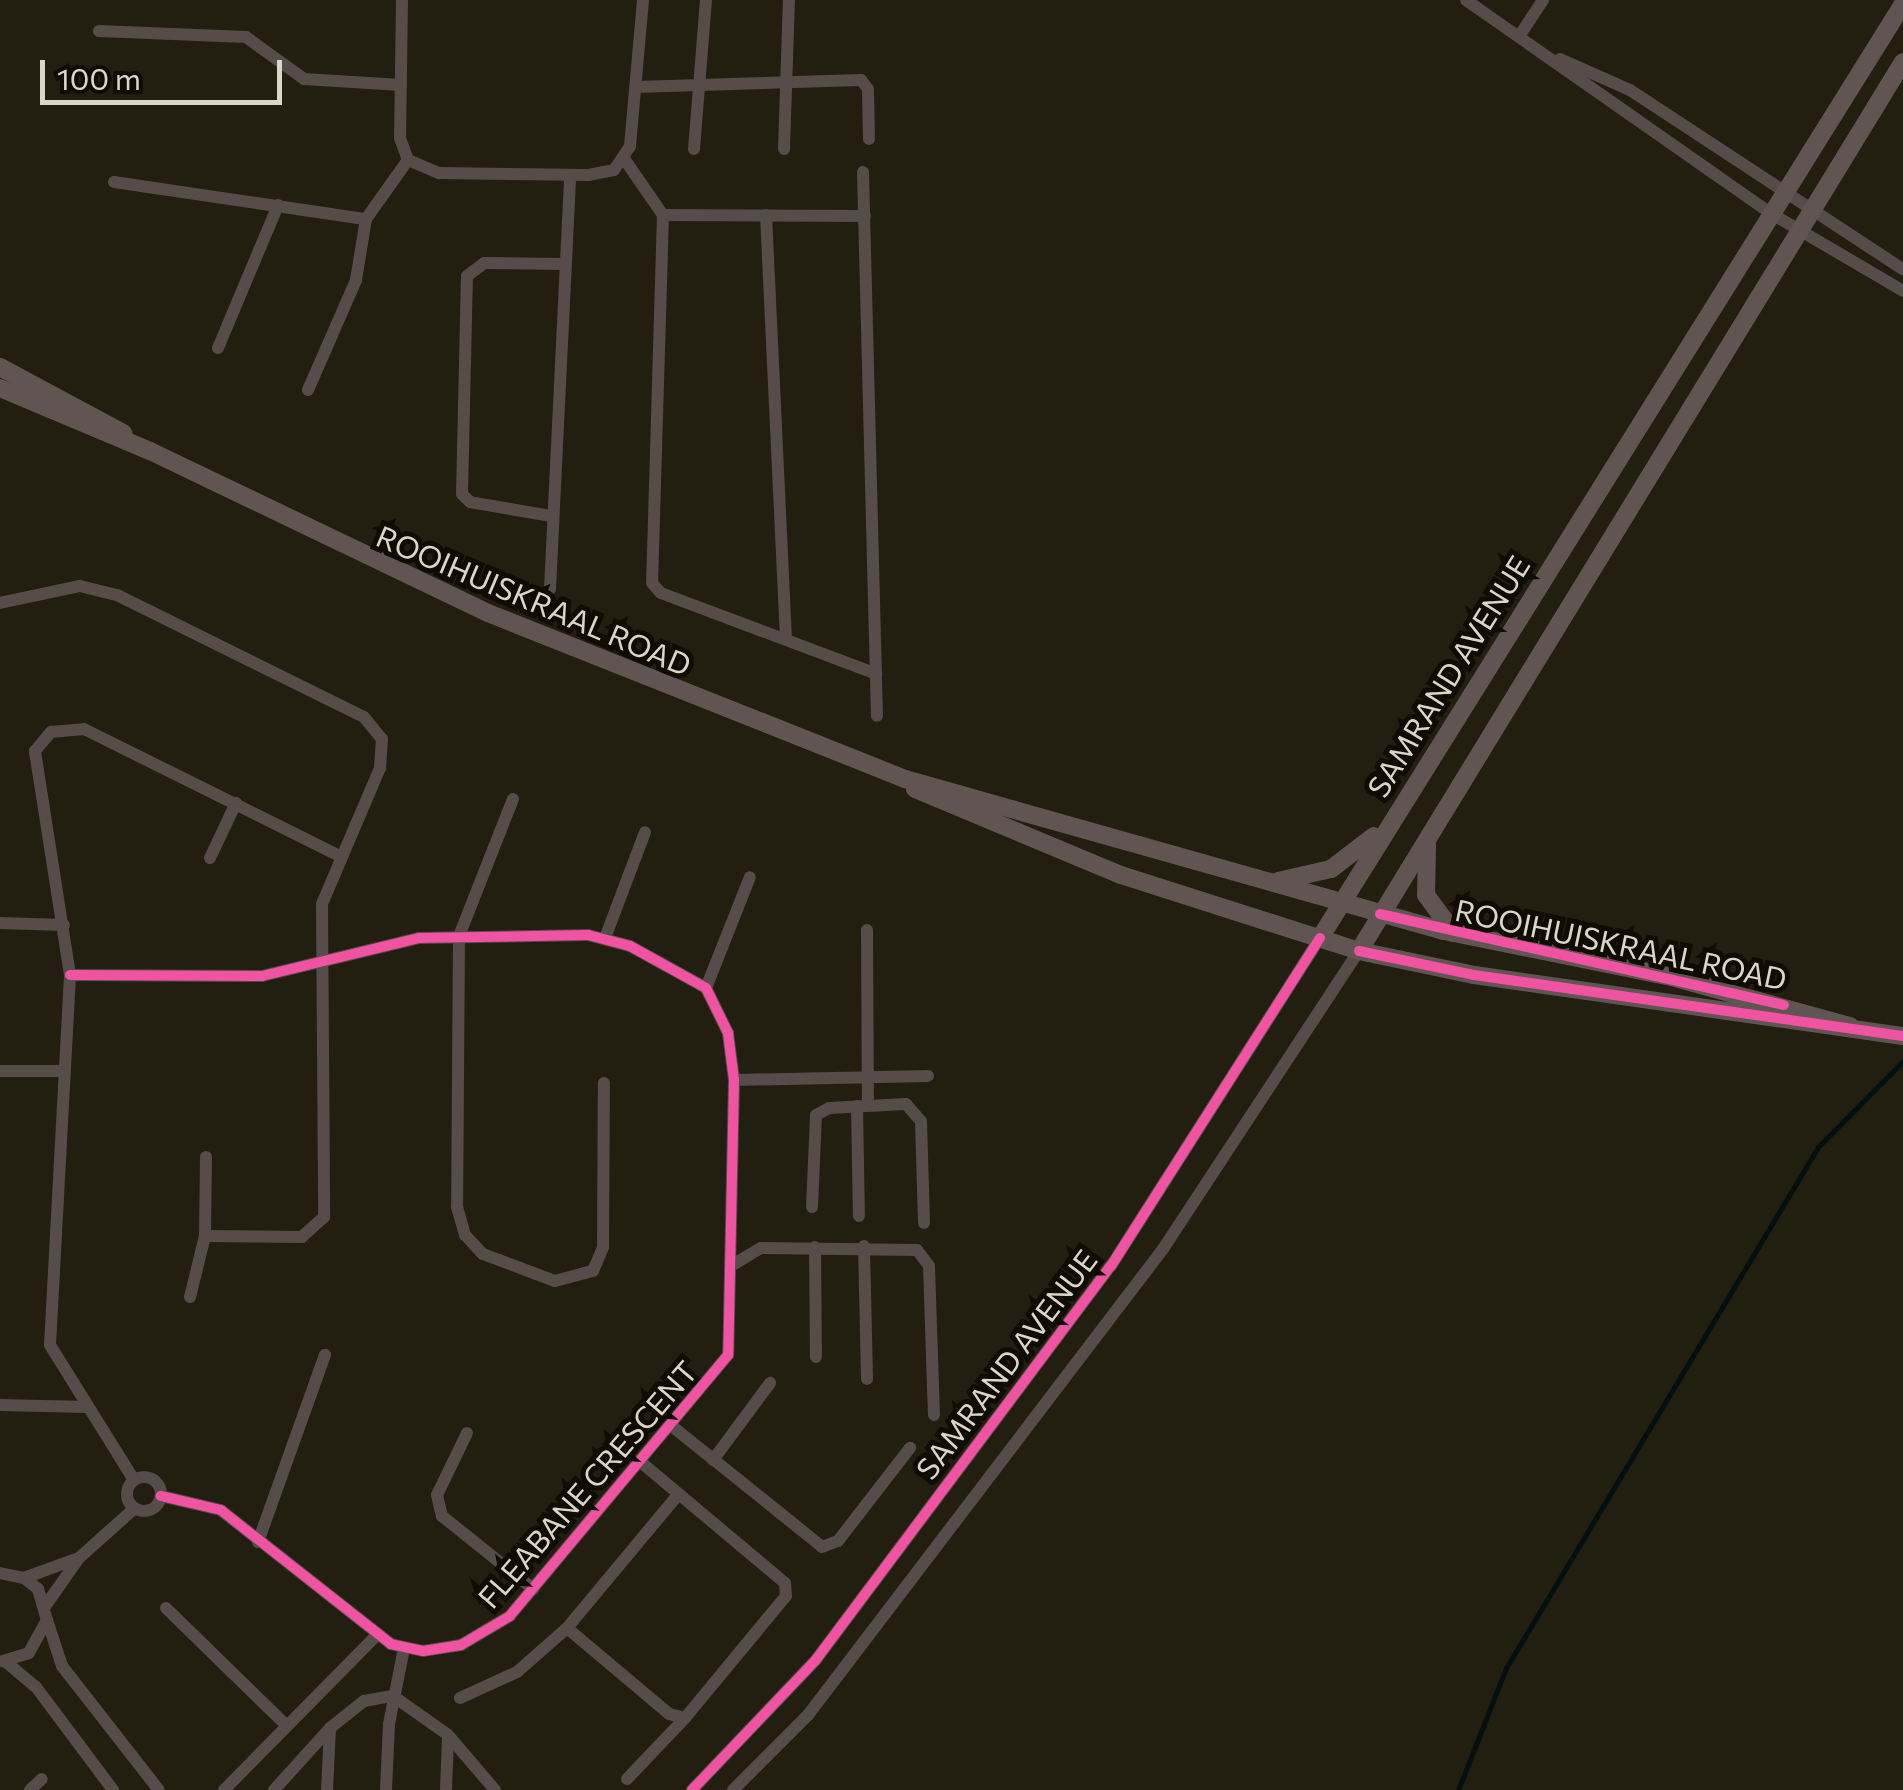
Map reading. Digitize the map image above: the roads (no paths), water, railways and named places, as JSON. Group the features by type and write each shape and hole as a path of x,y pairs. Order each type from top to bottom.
{"main road":[{"name":"SAMRAND AVENUE","path":"1320,938 1386,825 1903,4"},
{"name":"SAMRAND AVENUE","path":"1359,951 1810,208 1903,62"},
{"name":"ROOIHUISKRAAL ROAD","path":"0,367 150,452"},
{"name":"ROOIHUISKRAAL ROAD","path":"0,388 150,452 505,620 905,779 1071,856 1359,951 1474,975 1903,1036"},
{"name":"ROOIHUISKRAAL ROAD","path":"905,779 1455,934 1668,976 1852,1026"},
{"path":"1273,882 1332,869 1386,825"},
{"path":"1428,836 1426,896 1455,934"}],"street":[{"path":"402,0 400,138 408,160 439,173 570,174 604,174 625,160"},
{"path":"643,0 625,160 663,214 652,583 661,593 876,674"},
{"path":"694,149 706,0"},
{"path":"784,149 790,0"},
{"path":"1466,0 1557,58 1772,214 1903,291"},
{"path":"1520,35 1543,0"},
{"path":"99,31 246,37 304,79 401,85"},
{"path":"1557,58 1630,90 1903,269"},
{"path":"636,87 864,82 868,140"},
{"path":"308,390 356,280 366,219 408,160"},
{"path":"863,172 877,716"},
{"path":"550,589 562,264 570,174"},
{"path":"114,182 366,219"},
{"path":"218,348 278,205"},
{"path":"663,214 865,216"},
{"path":"766,215 786,640"},
{"path":"551,516 470,502 462,494 467,276 484,263 562,264"},
{"path":"0,604 80,586 117,594 364,717 382,739 380,768 338,855 322,904 324,1217 302,1237 205,1236"},
{"path":"134,1480 58,1363 50,1335 70,975 33,765 47,735 84,729 338,855"},
{"path":"514,800 459,936 457,1207 465,1235 483,1254 555,1281 594,1271 603,1247 604,1083"},
{"path":"210,858 236,803"},
{"path":"605,938 645,832"},
{"path":"70,975 262,976 320,963 362,948 459,936 605,938 706,988 750,877"},
{"path":"0,923 64,926"},
{"path":"859,1216 862,1106 867,1076 867,930"},
{"name":"SAMRAND AVENUE","path":"692,1790 815,1661 1110,1266 1320,938"},
{"name":"SAMRAND AVENUE","path":"733,1790 808,1714 1163,1249 1359,951"},
{"name":"FLEABANE CRESCENT","path":"160,1496 212,1505 375,1637 404,1648 442,1649 481,1637 533,1590 673,1427 728,1355 734,1264 734,1080 724,1017 706,988"},
{"path":"0,1071 64,1071"},
{"path":"734,1080 928,1076"},
{"path":"812,1207 816,1115 862,1106 906,1104 919,1114 924,1223"},
{"path":"190,1297 205,1236 206,1157"},
{"path":"815,1246 816,1357"},
{"path":"734,1264 761,1248 864,1246 917,1250 929,1266 934,1414"},
{"path":"864,1246 867,1380"},
{"path":"258,1542 325,1355"},
{"path":"713,1460 770,1383"},
{"path":"0,1406 86,1407"},
{"path":"673,1427 822,1547 838,1541 910,1448"},
{"path":"466,1432 437,1495 442,1516 533,1590"},
{"path":"628,1780 685,1718 788,1592 642,1462"},
{"path":"46,1605 78,1558 134,1508 153,1508 160,1496 149,1478 134,1480"},
{"path":"134,1480 127,1492 134,1508"},
{"path":"460,1698 517,1672 567,1628 677,1496"},
{"path":"0,1573 24,1578 78,1558"},
{"path":"24,1578 46,1605 62,1666 158,1790"},
{"path":"166,1608 287,1726"},
{"path":"47,1620 39,1644 3,1661 36,1686 113,1790"},
{"path":"567,1628 669,1714 685,1718"},
{"path":"224,1790 375,1637"},
{"path":"386,1790 393,1696 404,1648"},
{"path":"274,1790 330,1728 364,1702 393,1696 448,1735 495,1790"},
{"path":"327,1790 330,1728"},
{"path":"446,1790 448,1735"},
{"path":"30,1790 42,1779"}],"waterway":[{"path":"1458,1790 1506,1668 1818,1147 1903,1061"}]}
